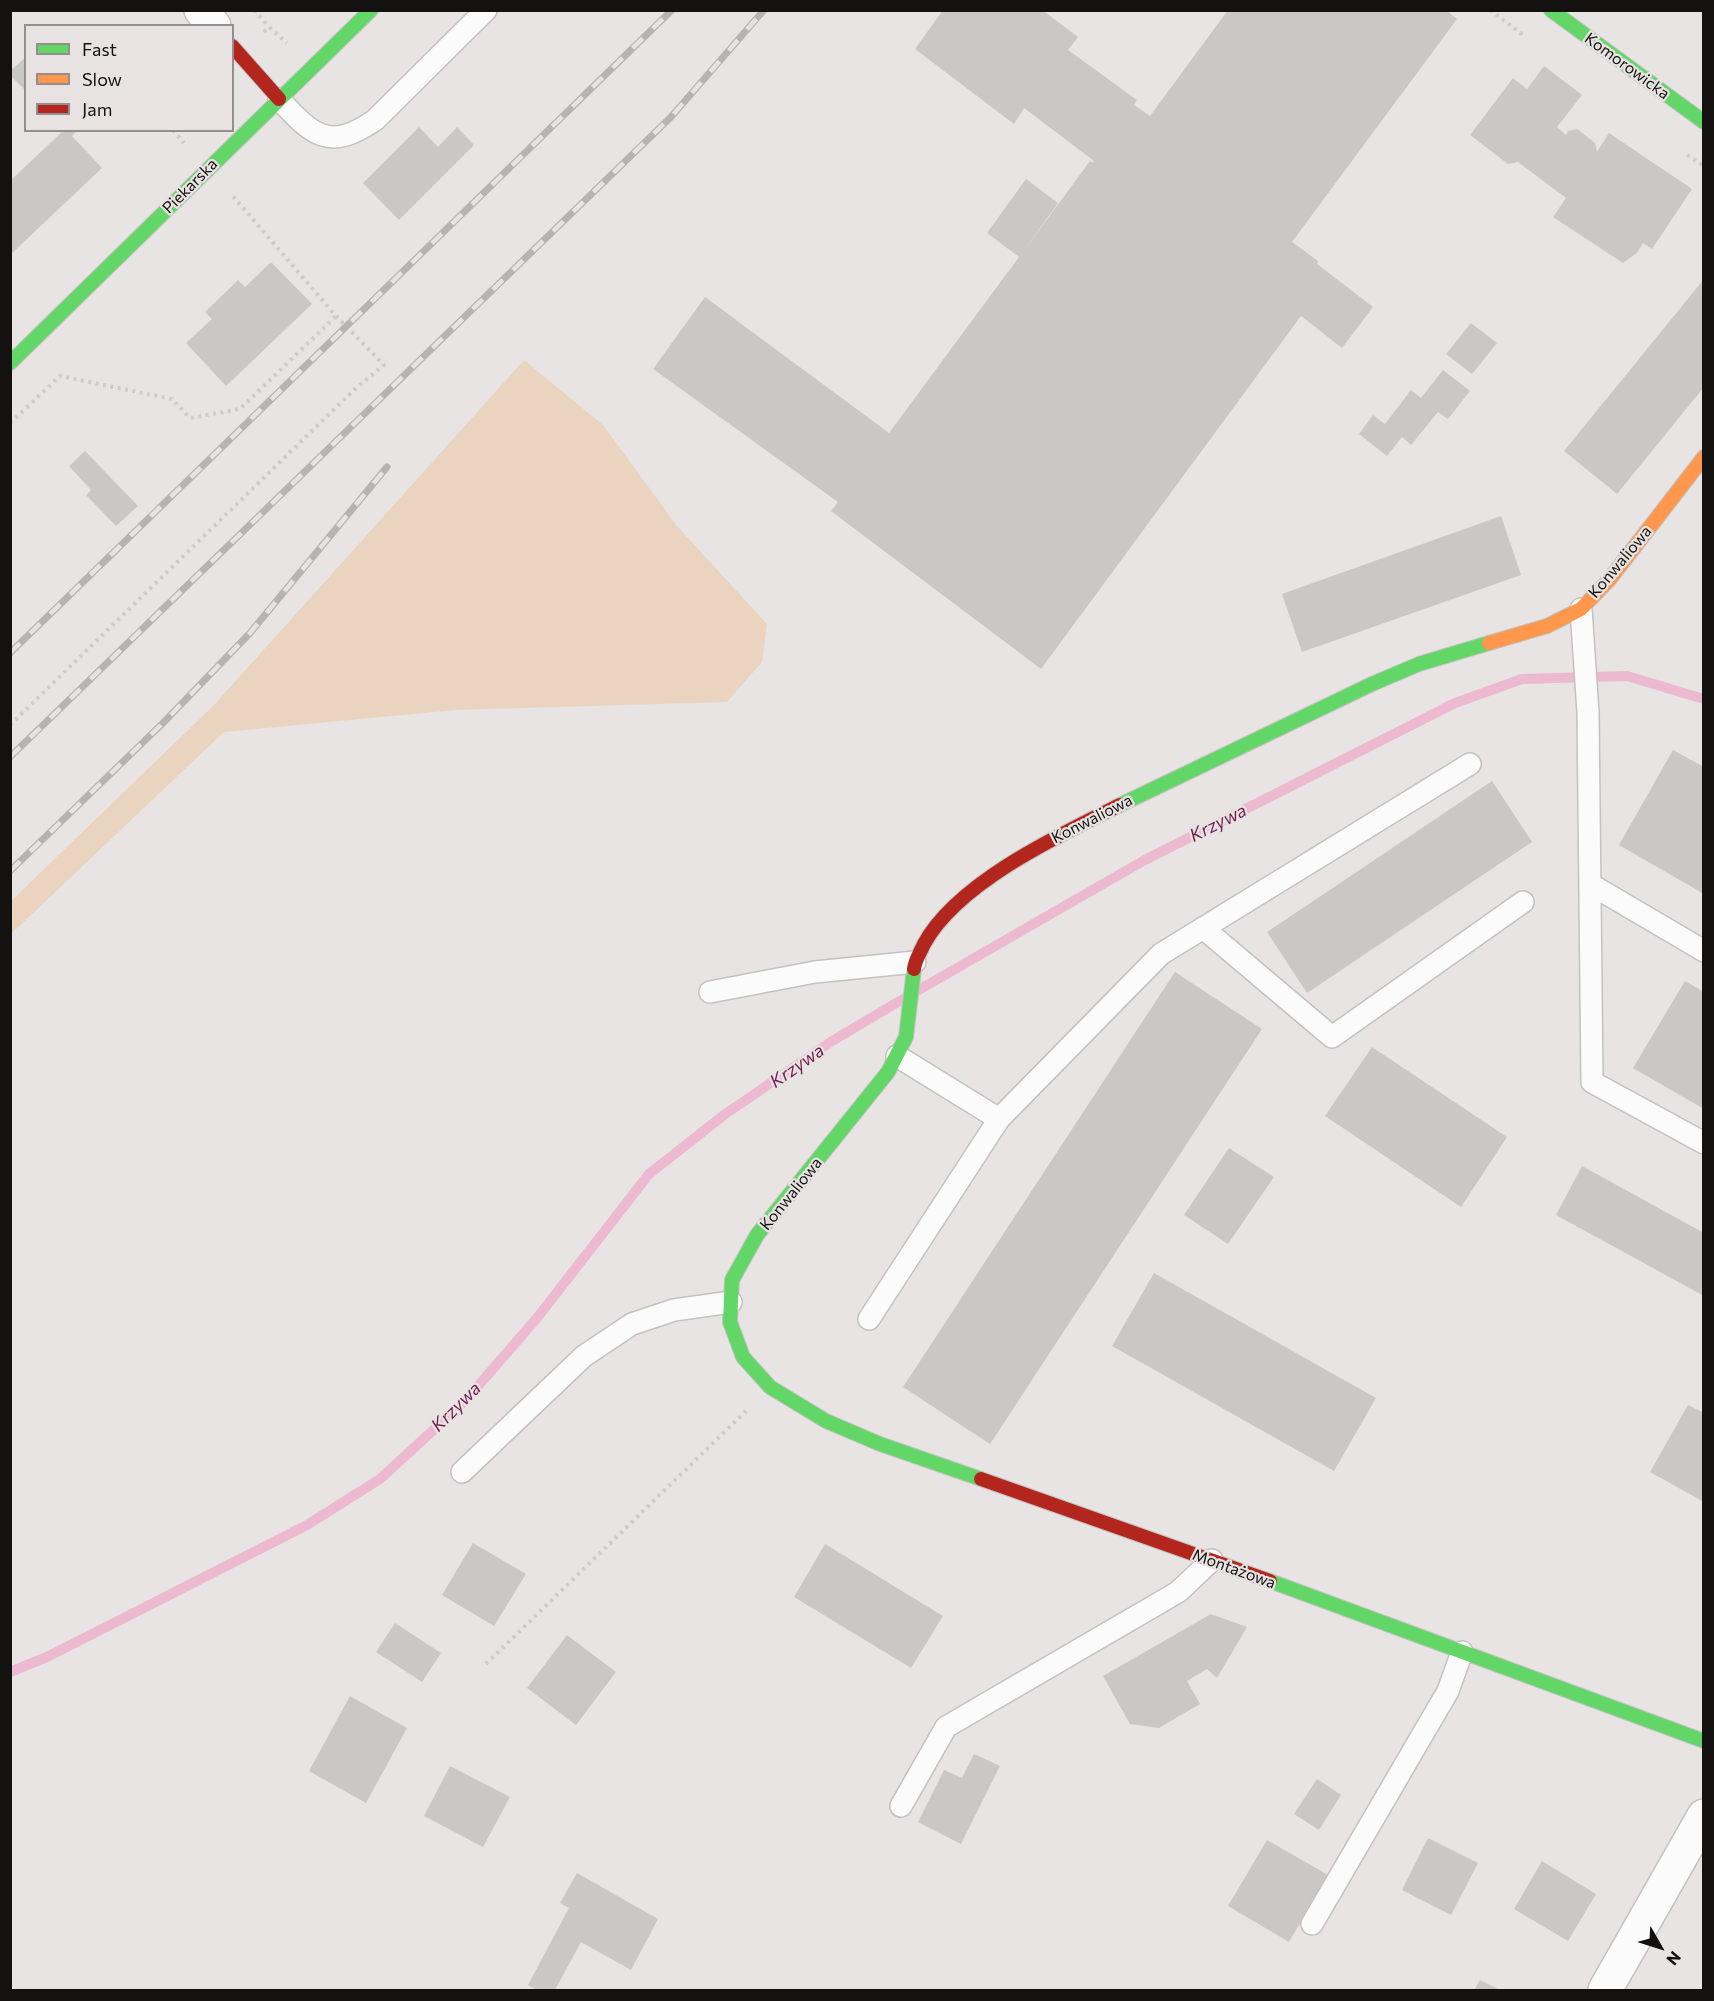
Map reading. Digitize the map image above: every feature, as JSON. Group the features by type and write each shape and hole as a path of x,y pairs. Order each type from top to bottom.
{"street":[{"path":"201,10 212,24"},
{"name":"Piekarska","path":"10,363 371,10"},
{"name":"Komorowicka","path":"1551,10 1704,122"},
{"path":"236,51 279,99"},
{"name":"Konwaliowa","path":"770,1387 743,1357 730,1322 732,1280 757,1235 888,1072 901,1047 915,962 931,932 957,903 1006,867 1061,834 1173,778 1419,663 1547,626 1581,609 1609,580 1704,457"},
{"name":"Montażowa","path":"770,1387 825,1421 880,1444 1212,1560 1704,1741"},
{"path":"1605,1990 1704,1816"}],"lane":[{"path":"279,99 304,126 320,135 340,137 357,132 375,120 486,10"},
{"path":"1581,609 1588,712 1592,1082 1704,1143"},
{"path":"869,1319 999,1119 1161,954 1470,764"},
{"path":"1590,884 1704,951"},
{"path":"1203,928 1332,1037 1523,902"},
{"path":"710,992 815,972 915,962"},
{"path":"901,1047 999,1119"},
{"path":"462,1472 584,1356 632,1324 674,1310 731,1302"},
{"path":"901,1806 946,1727 1178,1592 1212,1560"},
{"path":"1312,1924 1448,1691 1462,1652"}],"path":[{"path":"254,10 289,45 296,40"},
{"path":"236,51 269,27"},
{"path":"10,725 356,388 384,365 336,316 208,168"},
{"path":"10,423 60,376 172,399 190,418 240,409 336,316"},
{"path":"486,1664 770,1387"}],"shaded area":[{"path":"524,360 603,425 677,526 767,624 762,662 727,702 455,710 224,732 11,934 11,901 214,705"}],"building":[{"path":"943,10 1042,10 1078,37 1068,50 1137,100 1134,105 1150,116 1228,10 1446,10 1457,19 1292,242 1373,307 1342,348 1301,316 1041,669 831,511 838,502 653,369 705,297 889,433 1019,257 987,233 1026,179 1058,203 1023,252 1090,161 1092,163 1094,161 1024,108 1014,124 915,49"},
{"path":"24,59 24,89 10,75 10,71"},
{"path":"1544,66 1582,95 1557,127 1566,135 1568,131 1577,129 1595,143 1597,152 1609,133 1692,189 1652,249 1643,243 1637,253 1623,263 1553,217 1566,198 1518,162 1508,164 1470,135 1513,78 1527,89"},
{"path":"419,127 438,147 457,127 474,145 399,220 363,183"},
{"path":"62,132 76,132 72,136 102,168 10,255 10,181"},
{"path":"271,262 312,304 226,386 186,343 212,319 205,312 238,280 245,287"},
{"path":"1704,279 1704,387 1617,494 1564,451"},
{"path":"1471,323 1497,343 1472,374 1446,354"},
{"path":"1443,370 1470,391 1448,419 1438,412 1411,445 1402,437 1387,456 1359,434 1373,415 1385,424 1411,390 1421,398"},
{"path":"85,451 138,506 116,526 86,495 91,490 69,466"},
{"path":"1501,516 1521,575 1302,652 1282,594"},
{"path":"1673,750 1704,767 1704,894 1619,845"},
{"path":"1492,781 1532,842 1307,993 1267,932"},
{"path":"1175,972 1262,1029 990,1444 903,1387"},
{"path":"1685,981 1704,992 1704,1109 1633,1068"},
{"path":"1372,1047 1507,1137 1461,1207 1325,1116"},
{"path":"1229,1148 1274,1177 1228,1244 1184,1215"},
{"path":"1582,1166 1704,1233 1704,1296 1556,1215"},
{"path":"1154,1273 1376,1398 1334,1471 1112,1346"},
{"path":"1688,1405 1704,1413 1704,1502 1650,1472"},
{"path":"473,1543 526,1574 494,1626 442,1595"},
{"path":"825,1544 943,1616 911,1668 794,1597"},
{"path":"1211,1614 1247,1627 1217,1678 1207,1669 1187,1681 1200,1704 1159,1728 1130,1724 1103,1676"},
{"path":"395,1623 441,1653 422,1682 376,1652"},
{"path":"567,1635 616,1672 576,1725 527,1688"},
{"path":"350,1696 407,1728 366,1803 309,1771"},
{"path":"974,1754 1000,1766 961,1844 918,1822 944,1770 962,1778"},
{"path":"450,1766 510,1797 483,1847 424,1816"},
{"path":"1317,1779 1341,1795 1319,1830 1294,1814"},
{"path":"1428,1838 1478,1863 1451,1915 1402,1890"},
{"path":"1267,1840 1328,1875 1289,1942 1228,1906"},
{"path":"1542,1861 1596,1894 1568,1941 1514,1909"},
{"path":"577,1873 658,1919 631,1970 581,1942 555,1990 537,1990 528,1985 569,1908 560,1903"},
{"path":"1480,1980 1500,1990 1474,1990"}],"waterway":[{"name":"Krzywa","path":"917,991 1143,861 1455,703 1522,679 1627,676 1704,699"},
{"name":"Krzywa","path":"10,1672 49,1656 307,1525 380,1479 465,1401 537,1318 649,1174 724,1115 832,1041 903,999"}],"railway":[{"path":"10,653 672,10"},
{"path":"10,757 671,117 764,10"},
{"path":"10,871 163,723 250,633 387,467"}],"traffic: fast":[{"path":"10,363 371,10"},
{"path":"1551,10 1704,122"},
{"path":"1120,805 1372,684 1419,664 1489,643"},
{"path":"914,969 906,1037 888,1072 757,1235 732,1280 730,1322 743,1357 770,1387 826,1421 880,1444 981,1479"},
{"path":"1270,1581 1704,1741"}],"traffic: slow":[{"path":"1489,643 1547,626 1581,609 1609,580 1704,457"}],"traffic: jam":[{"path":"234,48 279,99"},
{"path":"914,969 924,944 939,922 984,881 1040,846 1120,805"},
{"path":"981,1479 1270,1581"}]}
